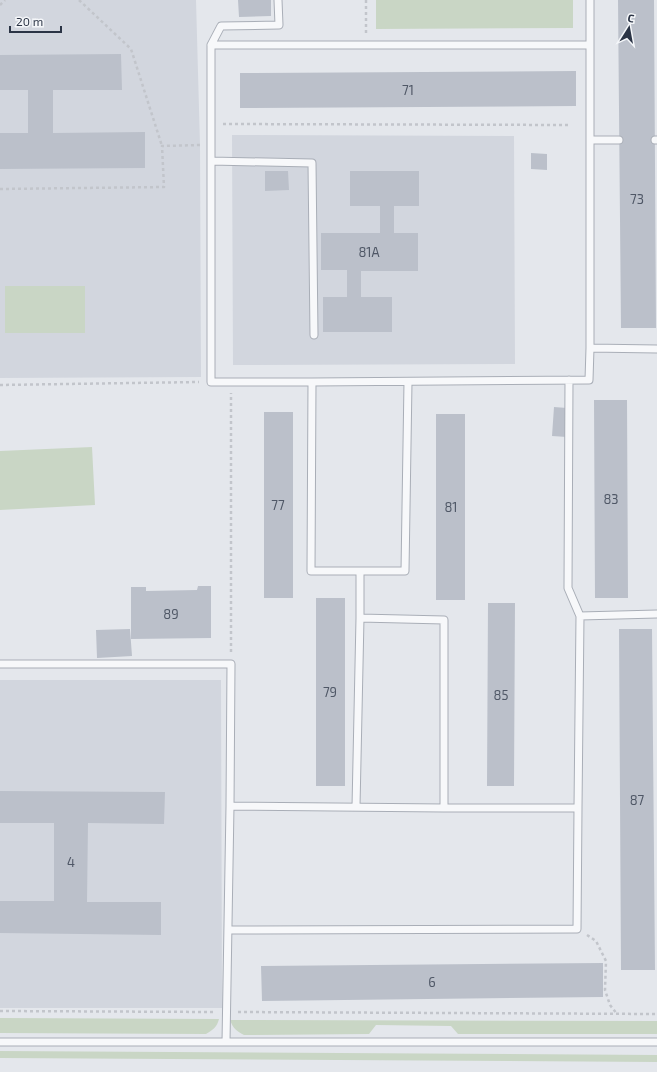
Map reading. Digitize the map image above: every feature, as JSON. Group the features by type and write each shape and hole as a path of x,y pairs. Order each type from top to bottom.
{"lane":[{"path":"278,0 279,25 221,26 211,45 211,382 589,380 590,0"},
{"path":"211,45 590,45"},
{"path":"590,140 619,140"},
{"path":"211,161 312,163 314,335"},
{"path":"590,348 657,349"},
{"path":"229,930 577,929 580,616 568,588 569,380"},
{"path":"312,382 311,571 405,571 408,382"},
{"path":"356,807 360,571"},
{"path":"580,616 657,614"},
{"path":"360,618 444,620 444,808"},
{"path":"0,664 231,664 229,930 226,1042"},
{"path":"230,806 578,808"},
{"path":"0,1042 657,1042"}],"path":[{"path":"0,5 5,0"},
{"path":"0,189 164,188 162,146 131,49 79,0"},
{"path":"366,0 366,45"},
{"path":"162,146 204,145 221,124 571,125"},
{"path":"231,382 231,664"},
{"path":"577,929 596,941 606,961 605,990 610,1005 618,1014"},
{"path":"0,1011 657,1014"}],"shaded area":[{"path":"0,0 196,0 200,145 201,377 0,378"},
{"path":"232,135 514,136 515,364 233,365"},
{"path":"0,680 221,680 222,1008 0,1008"}],"green space":[{"path":"376,0 573,0 573,28 376,29"},
{"path":"5,286 85,286 85,333 5,333"},
{"path":"92,447 95,505 0,510 0,451"},
{"path":"0,1018 219,1019 214,1028 206,1034 0,1033"},
{"path":"230,1020 657,1021 657,1034 458,1034 451,1026 376,1025 369,1034 244,1035 235,1029"},
{"path":"0,1051 657,1055 657,1062 0,1058"}],"building":[{"path":"238,0 271,0 271,16 239,17"},
{"path":"618,0 654,0 656,328 621,328"},
{"path":"121,54 122,90 53,90 53,133 145,132 145,168 0,169 0,133 28,133 28,90 0,90 0,55"},
{"path":"576,71 576,106 240,108 240,73"},
{"path":"531,153 547,154 547,170 531,169"},
{"path":"265,171 288,171 289,190 265,191"},
{"path":"350,171 419,171 419,206 394,206 394,233 418,233 418,271 361,271 361,297 392,297 392,332 323,332 323,297 347,297 347,270 321,270 321,233 380,233 380,206 350,206"},
{"path":"594,400 627,400 628,598 595,598"},
{"path":"554,407 567,408 567,437 552,436"},
{"path":"264,412 293,412 293,598 264,598"},
{"path":"436,414 465,414 465,600 436,600"},
{"path":"198,586 211,586 211,638 131,639 131,587 146,587 146,591 197,590"},
{"path":"316,598 345,598 345,786 316,786"},
{"path":"488,603 515,603 514,786 487,786"},
{"path":"130,629 132,656 97,658 96,630"},
{"path":"619,629 652,629 655,970 621,970"},
{"path":"0,791 165,792 164,824 88,823 87,902 161,902 161,935 0,933 0,901 54,901 54,823 0,823"},
{"path":"603,963 603,997 262,1001 261,966"}]}
